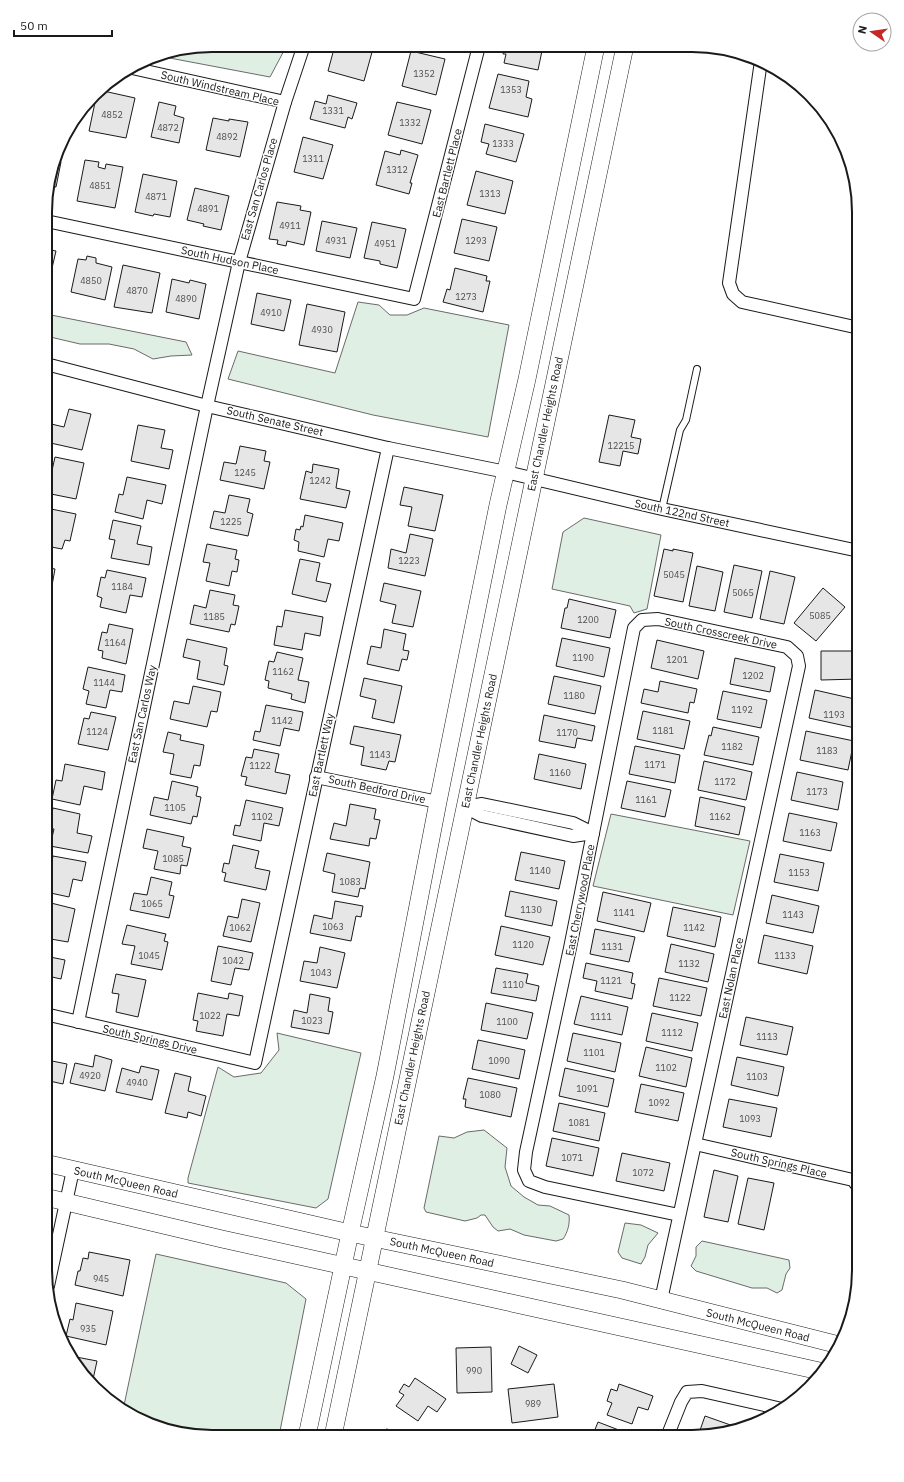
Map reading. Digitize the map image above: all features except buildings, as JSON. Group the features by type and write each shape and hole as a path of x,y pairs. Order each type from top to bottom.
{"main road":[{"name":"East Chandler Heights Road","path":"308,1430 350,1233 386,1076 438,802 595,52"},
{"name":"East Chandler Heights Road","path":"334,1430 624,52"},
{"path":"438,802 465,806"},
{"name":"South McQueen Road","path":"52,1165 350,1233 622,1290 834,1344"},
{"path":"52,1199 222,1239 368,1270 816,1370"}],"street":[{"name":"East San Carlos Place","path":"207,406 239,262 285,102 302,52"},
{"name":"East Bartlett Place","path":"414,299 477,52"},
{"path":"760,68 729,283 733,294 742,302 852,326"},
{"name":"South Windstream Place","path":"140,70 285,102"},
{"name":"South Hudson Place","path":"52,222 414,299"},
{"name":"South Senate Street","path":"52,366 207,406 388,448 506,472"},
{"name":"East San Carlos Way","path":"78,1022 207,406"},
{"name":"East Bartlett Way","path":"255,1063 388,448"},
{"name":"South 122nd Street","path":"506,472 662,509 852,550"},
{"name":"South Crosscreek Drive","path":"642,620 658,619 787,647 797,656"},
{"name":"East Cherrywood Place","path":"642,620 634,628 593,833 526,1152 524,1170 529,1181 545,1187 679,1214"},
{"name":"East Nolan Place","path":"661,1300 799,666 797,656"},
{"name":"South Bedford Drive","path":"316,777 438,802"},
{"path":"465,806 482,804 573,822 593,833"},
{"path":"465,806 482,816 573,836 593,833"},
{"path":"528,826 531,814"},
{"name":"South Springs Drive","path":"52,1016 255,1063"},
{"name":"South Springs Place","path":"695,1144 852,1180"},
{"path":"52,1267 73,1170"},
{"path":"670,1430 680,1402 687,1392 702,1391 775,1407"}],"lane":[{"path":"662,509 680,430 686,420 696,369"}],"green space":[{"path":"202,52 283,52 270,77 168,58"},
{"path":"358,302 379,305 390,315 407,315 424,308 509,325 488,437 373,415 228,379 238,351 335,373"},
{"path":"52,315 186,342 192,355 153,359 134,349 109,344 80,344 52,337"},
{"path":"584,518 661,535 647,609 634,613 630,606 552,589 563,532"},
{"path":"611,814 750,841 733,915 593,886"},
{"path":"277,1033 361,1053 328,1199 316,1208 188,1183 188,1178 218,1067 234,1077 261,1073 279,1050"},
{"path":"484,1130 507,1148 505,1167 511,1186 524,1197 538,1205 550,1206 569,1215 568,1227 563,1239 556,1241 524,1235 510,1229 498,1231 493,1227 485,1215 465,1221 426,1212 424,1208 439,1136 454,1138 467,1132"},
{"path":"625,1223 641,1225 658,1233 648,1245 645,1257 641,1264 622,1258 618,1252"},
{"path":"702,1241 789,1260 790,1268 786,1274 782,1290 777,1293 767,1288 752,1288 696,1271 691,1266 696,1256 696,1247"},
{"path":"156,1254 286,1283 306,1299 280,1430 191,1429 161,1422 124,1404"}]}
